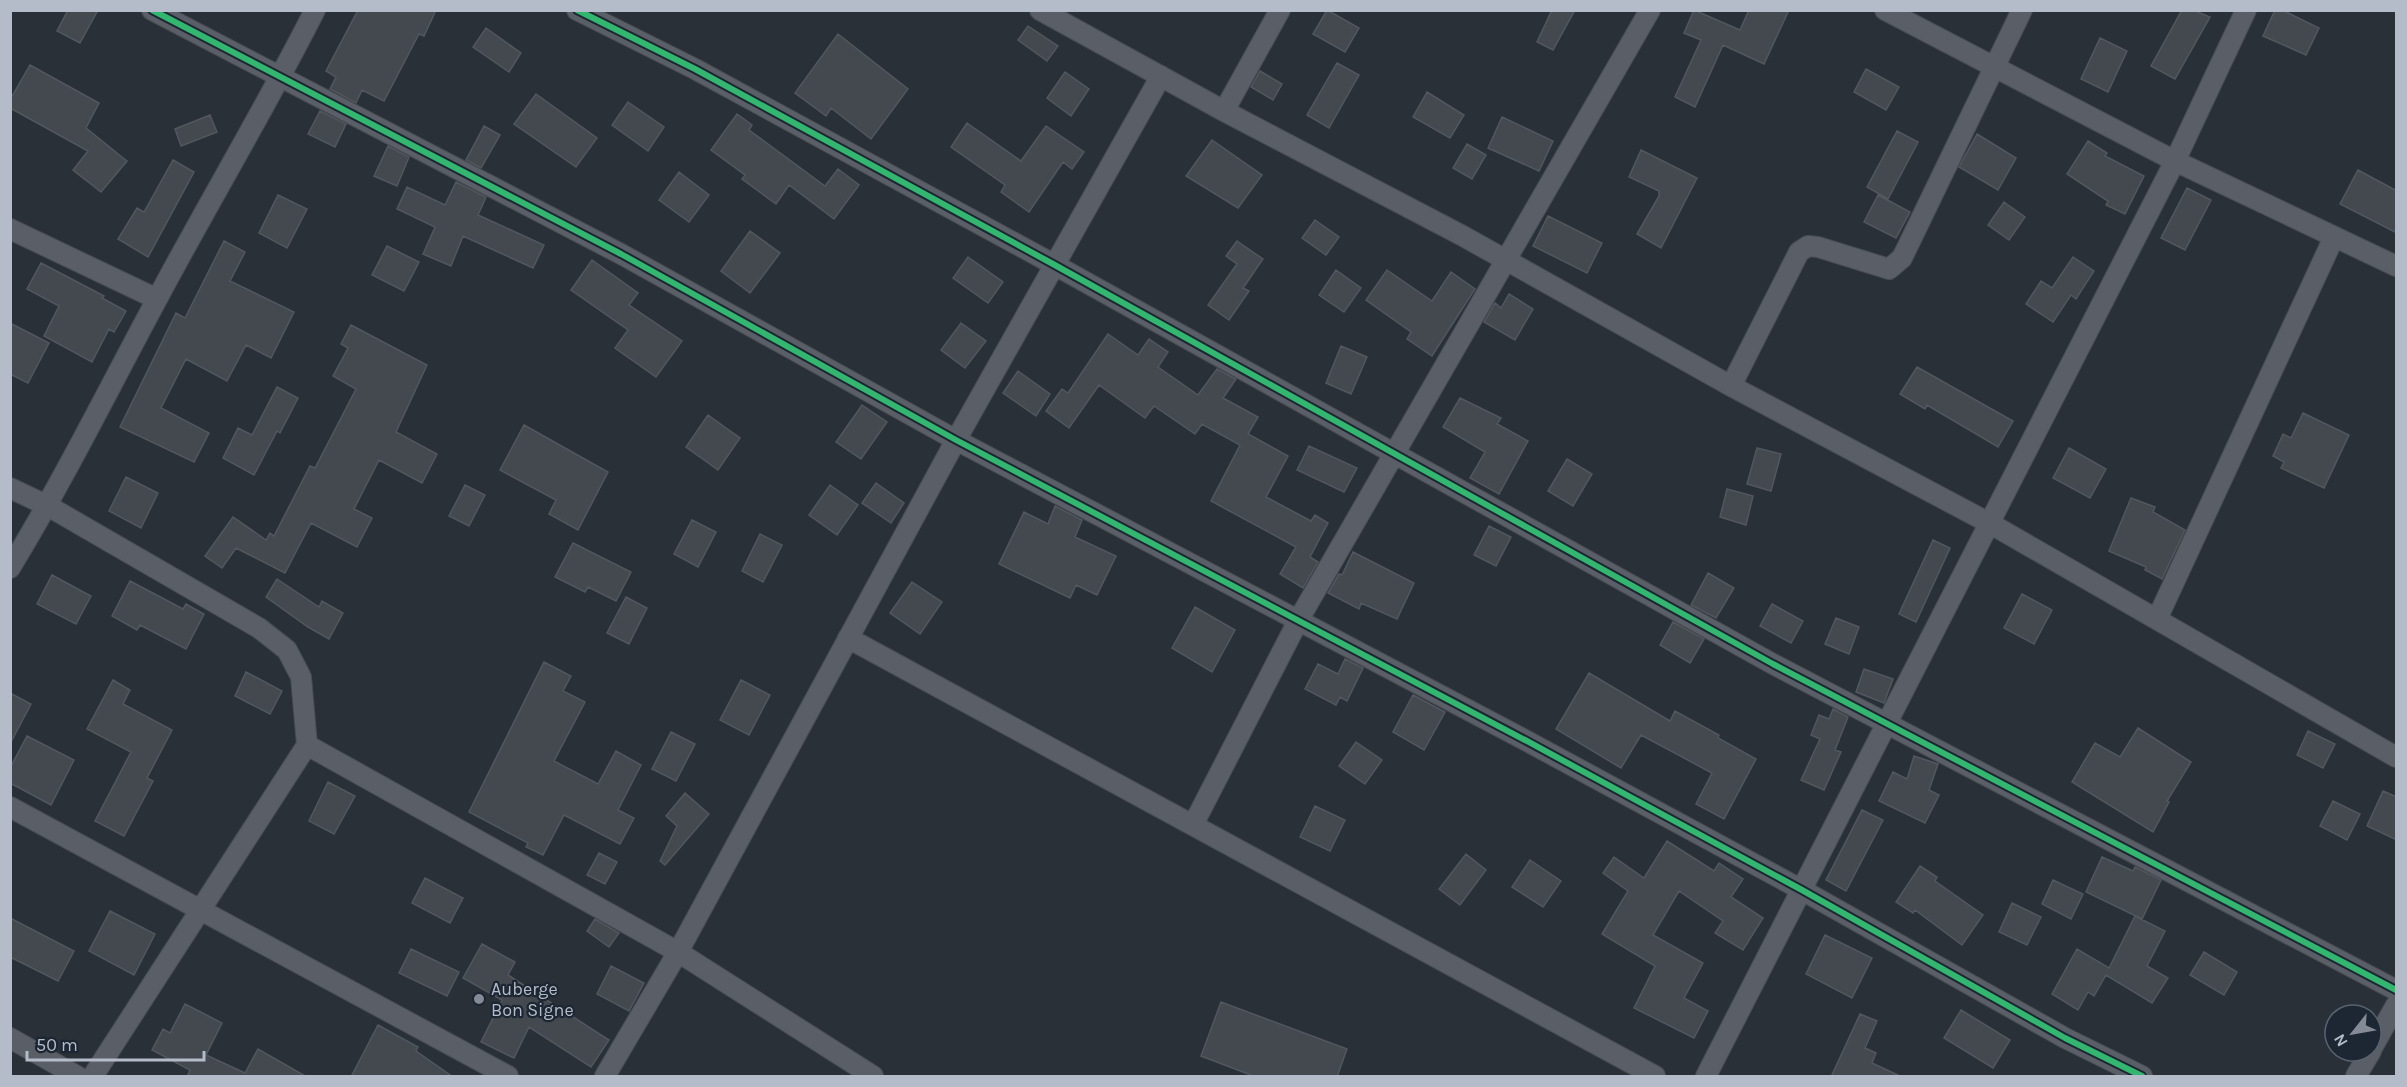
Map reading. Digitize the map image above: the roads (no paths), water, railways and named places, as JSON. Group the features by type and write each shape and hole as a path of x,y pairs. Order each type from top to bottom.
{"street":[{"path":"152,10 280,79 621,254 956,440 1299,619 1802,890 2055,1032 2142,1077"},
{"path":"10,568 48,506 157,299 280,79 315,10"},
{"path":"577,10 695,69 1053,264 1773,664 2397,990"},
{"path":"1040,10 1224,111 1507,260 1731,386 1991,524 2397,756"},
{"path":"1224,111 1280,10"},
{"path":"1193,825 1299,619 1393,452 1507,260 1650,10"},
{"path":"1885,10 2175,161 2397,266"},
{"path":"1731,386 1799,252 1808,246 1818,247 1890,269 1902,258 2022,10"},
{"path":"1706,1077 2175,161 2246,10"},
{"path":"605,1077 678,952 1053,264 1161,76"},
{"path":"10,229 157,299"},
{"path":"2157,619 2334,237"},
{"path":"10,488 48,506 259,628 287,650 301,677 308,745 93,1077"},
{"path":"848,638 1655,1077"},
{"path":"308,745 678,952 873,1077"},
{"path":"10,807 508,1077"},
{"path":"2383,1030 2397,1005"},
{"path":"10,1038 77,1077"},
{"path":"2356,1077 2364,1063"}],"place":[{"name":"Auberge Bon Signe","path":"479,999"}]}
